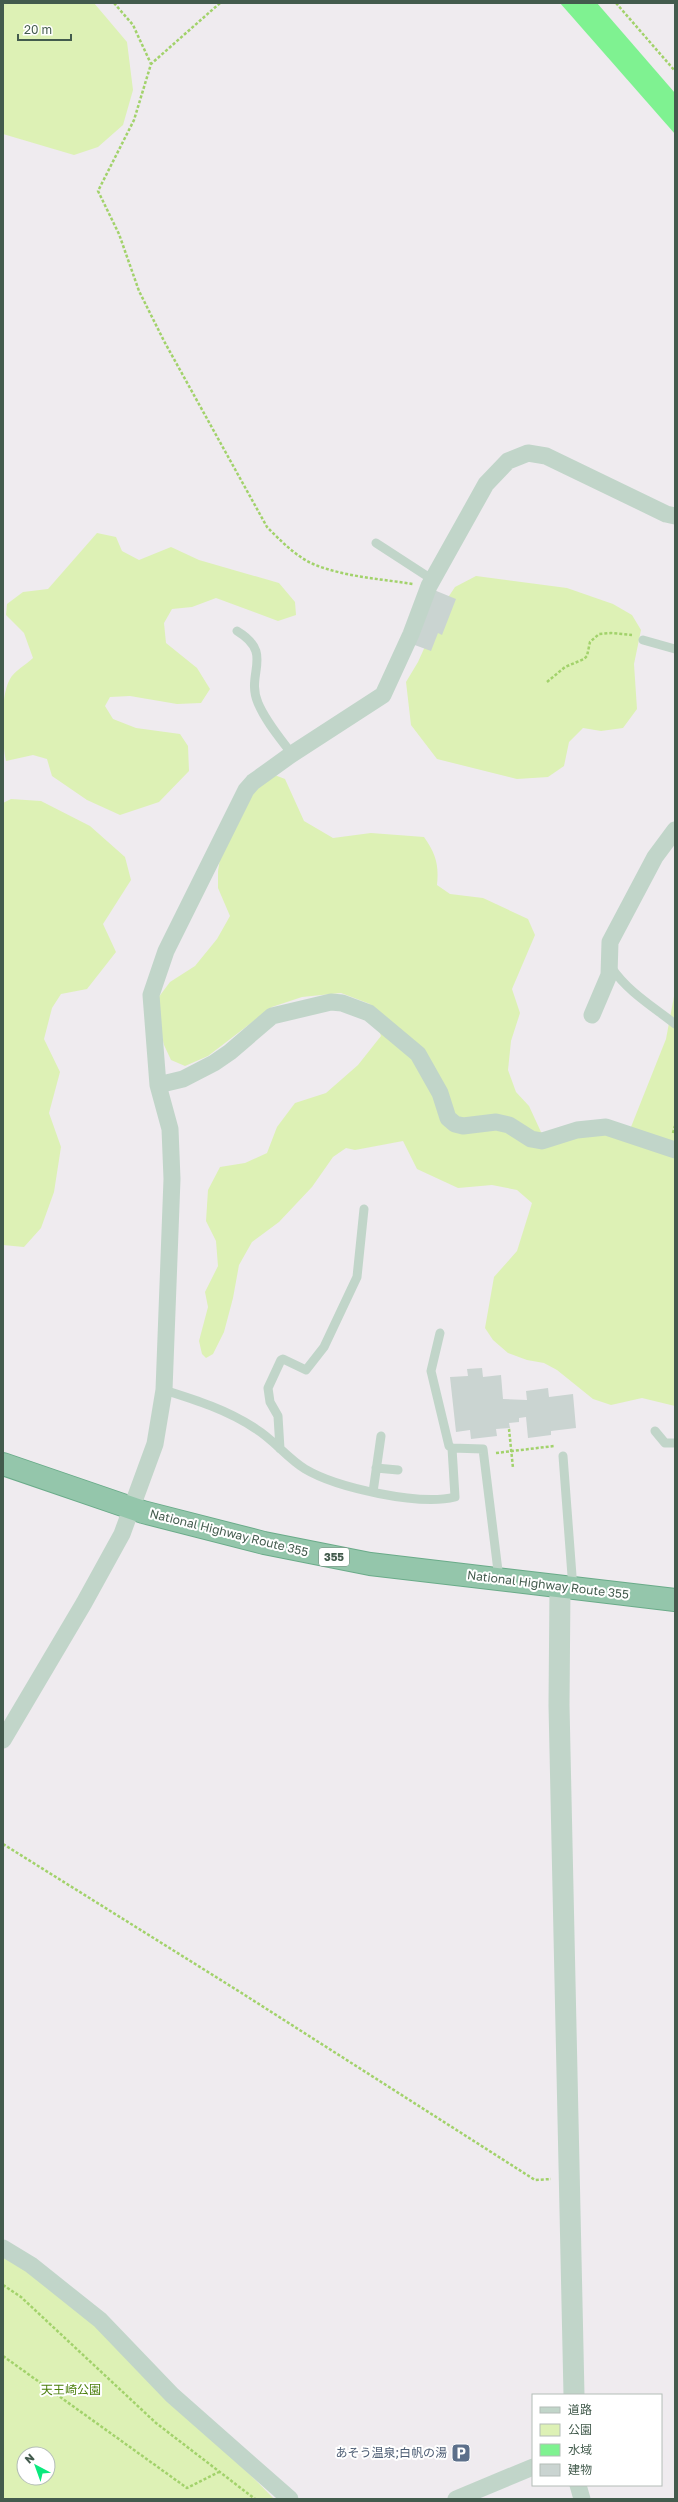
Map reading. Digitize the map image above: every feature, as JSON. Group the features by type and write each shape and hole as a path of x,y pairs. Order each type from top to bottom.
{"highway":[{"name":"National Highway Route 355","path":"3,1464 132,1508 264,1543 370,1564 675,1600"}],"street":[{"path":"3,1740 84,1603 122,1534 155,1444 164,1390 172,1179 170,1129 158,1084 152,995 166,951 246,790 253,782 292,754 383,695 411,634 431,583 471,508 486,484 508,460 528,453 546,456 666,514 675,516"},
{"path":"592,1015 609,975 610,966 608,956 610,942 655,857 675,830"},
{"path":"158,1084 183,1079 214,1063 230,1052 272,1016 331,1002 342,1003 369,1014 418,1054 440,1093 448,1118 455,1124 464,1126 496,1122 509,1125 531,1139 542,1141 577,1130 606,1128 675,1150"},
{"path":"567,1588 559,1705 574,2394"},
{"path":"3,2248 31,2265 100,2320 172,2395 290,2499"},
{"path":"456,2499 532,2467"},
{"path":"578,2486 582,2499"}],"lane":[{"path":"376,543 431,583"},
{"path":"237,631 252,640 257,651 257,701 267,720 292,754"},
{"path":"643,640 675,649"},
{"path":"610,966 618,977 643,1001 675,1024"},
{"path":"280,1449 278,1416 270,1402 268,1388 281,1360 283,1359 306,1370 324,1347 357,1277 364,1209"},
{"path":"164,1390 235,1416 257,1429 304,1469 325,1480 373,1492 443,1500 455,1497 452,1448 449,1446 431,1370 440,1333"},
{"path":"655,1431 665,1443 675,1443"},
{"path":"373,1492 381,1436"},
{"path":"452,1448 483,1449 499,1579"},
{"path":"563,1456 567,1588"},
{"path":"376,1468 398,1470"}],"path":[{"path":"114,3 133,25 151,64"},
{"path":"220,3 151,64 134,120 98,191 119,234 139,291 198,407 266,527 292,550 317,566 360,576 431,583"},
{"path":"616,3 675,71"},
{"path":"547,682 565,667 584,659 587,656 590,642 599,634 627,634 643,640"},
{"path":"509,1430 513,1468"},
{"path":"483,1454 561,1446 563,1456"},
{"path":"3,1844 240,1992 534,2180 570,2177"},
{"path":"3,2285 21,2297 156,2423 255,2499"},
{"path":"3,2356 187,2488 219,2472"}],"green space":[{"path":"3,3 94,3 127,42 133,90 123,125 98,147 74,155 3,134"},
{"path":"97,533 116,537 122,551 139,560 171,547 199,560 279,583 295,602 296,615 278,621 216,598 192,607 172,609 164,623 166,643 197,668 210,689 201,703 177,704 130,696 110,697 105,706 113,719 136,728 180,734 188,746 189,771 159,802 120,815 87,800 52,776 47,759 33,755 6,761 4,743 3,707 7,687 14,673 33,658 24,633 6,615 7,604 23,592 48,589"},
{"path":"476,576 567,588 613,604 632,615 641,630 634,664 637,709 623,728 601,731 583,728 569,742 564,766 548,777 517,779 437,759 411,725 406,682 418,662 445,602 455,587"},
{"path":"272,774 285,779 304,821 333,838 371,833 424,837 436,860 438,871 437,885 450,894 483,898 528,919 535,935 512,989 520,1013 511,1041 508,1070 516,1092 529,1106 541,1132 557,1141 631,1127 666,1039 675,991 675,1406 642,1398 611,1405 593,1399 557,1370 544,1363 527,1360 508,1353 493,1340 485,1328 494,1277 517,1251 532,1203 517,1190 492,1185 458,1188 417,1169 403,1141 355,1150 346,1148 333,1157 312,1187 279,1222 252,1242 239,1265 233,1298 224,1332 213,1354 206,1358 202,1354 199,1341 208,1307 205,1292 218,1266 216,1241 206,1221 208,1190 220,1167 245,1163 267,1153 277,1127 295,1103 326,1093 358,1065 381,1036 370,1004 341,993 302,997 272,1007 208,1056 185,1066 171,1060 164,1045 158,1020 158,998 170,982 195,966 217,939 230,916 218,888 218,871 221,853 256,785"},
{"path":"11,799 41,801 90,826 125,857 131,880 103,924 116,952 87,989 61,994 52,1008 44,1039 60,1072 49,1113 61,1147 54,1192 41,1228 24,1247 3,1245 3,803"},
{"name":"天王崎公園","path":"3,2248 31,2265 172,2395 274,2499 3,2499"}],"water":[{"path":"560,3 597,3 675,93 675,134"}],"building":[{"path":"434,590 456,599 442,635 438,633 431,651 412,644"},
{"path":"482,1368 483,1377 501,1375 503,1399 527,1400 526,1391 548,1388 549,1397 573,1394 576,1428 551,1431 551,1435 528,1438 526,1417 519,1418 519,1422 509,1423 510,1428 496,1429 497,1436 471,1439 470,1430 456,1432 450,1377 468,1376 467,1369"}],"place":[{"name":"あそう温泉;白帆の湯","path":"461,2453"}]}
